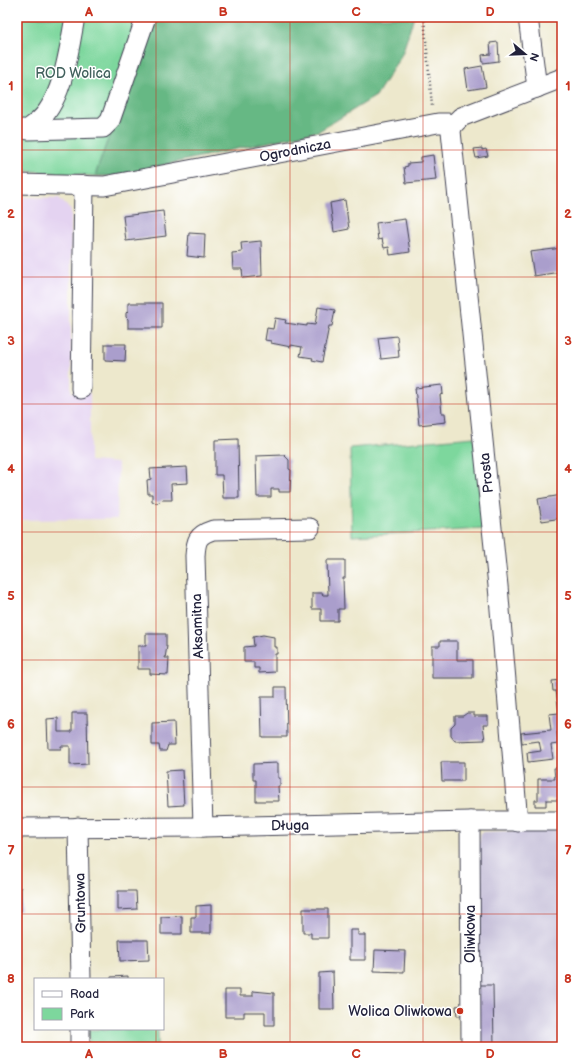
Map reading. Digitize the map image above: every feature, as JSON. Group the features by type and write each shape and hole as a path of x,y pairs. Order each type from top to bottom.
{"street":[{"path":"22,129 42,119 52,103 59,86 67,58 75,17"},
{"path":"22,129 103,128 110,121 146,17"},
{"path":"528,17 537,88"},
{"path":"452,125 461,117 562,78"},
{"name":"Ogrodnicza","path":"17,184 104,186 433,124 443,123 452,125"},
{"name":"Prosta","path":"452,125 451,141 498,586 518,822"},
{"path":"81,389 84,185"},
{"name":"Aksamitna","path":"203,827 195,556 196,544 198,539 204,533 213,530 310,528"},
{"name":"Długa","path":"17,828 203,827 470,821 562,821"},
{"name":"Oliwkowa","path":"470,821 471,1047"},
{"name":"Gruntowa","path":"78,827 81,978"},
{"path":"80,1030 80,1047"}],"path":[{"path":"424,17 433,124"}],"shaded area":[{"path":"17,197 59,198 71,210 71,392 90,393 90,461 118,463 117,519 17,520"},
{"path":"562,829 562,1047 477,1047 474,871 481,832"}],"green space":[{"name":"ROD Wolica","path":"17,17 151,17 95,176 17,170"},
{"path":"151,17 414,17 402,54 376,96 319,131 113,176 95,176"},
{"path":"474,437 483,529 352,536 350,448"},
{"path":"89,1030 158,1030 158,1047 89,1047"}],"building":[{"path":"504,17 522,17 522,19 504,20"},
{"path":"498,42 499,61 483,63 482,55 491,54 490,43"},
{"path":"482,66 486,87 468,90 465,69"},
{"path":"482,148 482,150 486,149 488,156 476,158 474,149"},
{"path":"433,155 436,180 406,183 404,167 408,166 408,163 421,162 421,157"},
{"path":"345,200 349,229 334,232 330,203"},
{"path":"163,211 166,236 126,241 123,216"},
{"path":"405,219 410,252 390,255 389,247 384,248 382,239 378,240 376,223"},
{"path":"189,233 205,234 204,258 187,256"},
{"path":"261,241 262,276 243,278 242,269 233,269 232,253 242,252 241,243"},
{"path":"562,248 562,263 559,263 560,272 534,276 530,252"},
{"path":"128,303 162,303 162,328 128,328 126,313 128,311"},
{"path":"318,307 335,310 332,326 329,326 322,362 312,360 313,358 300,356 302,347 291,345 291,347 271,343 271,341 265,340 267,328 273,329 275,318 286,320 285,323 307,326 307,324 315,325"},
{"path":"397,336 399,357 381,359 378,338"},
{"path":"105,344 126,344 125,361 105,360"},
{"path":"442,385 443,394 440,395 442,413 445,413 446,422 419,425 415,388"},
{"path":"238,439 239,498 223,498 222,475 215,475 215,440"},
{"path":"284,455 289,460 289,469 291,470 290,492 279,492 279,489 271,489 271,497 257,497 256,456"},
{"path":"187,467 188,483 171,484 172,500 162,500 156,503 152,501 152,494 148,494 147,480 151,479 150,469"},
{"path":"562,495 562,518 542,521 538,499"},
{"path":"327,560 345,560 345,578 343,578 344,609 338,609 338,621 321,621 321,609 312,609 312,593 323,593 322,595 328,595"},
{"path":"146,634 166,634 167,646 165,658 169,658 168,675 150,674 150,669 138,669 138,646 146,646"},
{"path":"263,635 274,637 274,647 277,647 277,654 275,654 275,672 259,673 259,668 254,668 254,662 244,662 244,647 254,646 253,637"},
{"path":"440,641 457,641 457,660 473,660 473,678 432,678 432,646 440,646"},
{"path":"562,680 562,732 557,732 558,744 551,745 553,759 528,762 527,753 541,751 539,741 522,743 521,733 551,730 549,714 559,713 556,691 553,691 552,681"},
{"path":"275,687 286,687 287,737 262,737 261,697 275,697"},
{"path":"72,713 87,713 88,764 70,765 70,746 61,746 61,749 48,749 47,719 58,718 58,732 72,732"},
{"path":"467,713 474,713 474,716 488,716 488,725 483,725 485,740 455,741 451,736 451,728 455,724 455,716 463,716"},
{"path":"174,722 175,745 168,745 166,751 160,751 159,745 152,745 152,723"},
{"path":"441,762 464,762 464,781 442,781"},
{"path":"278,763 278,778 280,778 280,786 278,786 279,801 256,801 256,780 253,780 253,764"},
{"path":"554,768 559,768 559,776 562,776 562,800 546,800 546,806 535,806 535,800 538,800 538,779 555,779"},
{"path":"182,770 184,805 168,806 166,771"},
{"path":"17,888 21,888 21,911 17,911"},
{"path":"118,891 136,891 137,909 118,910"},
{"path":"211,905 211,933 191,933 191,917 196,917 196,906"},
{"path":"303,909 328,909 328,938 311,938 311,933 303,933"},
{"path":"182,916 182,934 161,934 161,917"},
{"path":"350,930 358,930 358,935 365,935 365,960 350,960"},
{"path":"119,940 148,940 149,960 120,961"},
{"path":"375,950 405,951 404,972 374,971"},
{"path":"333,972 334,1009 319,1009 319,973"},
{"path":"128,976 128,978 111,978"},
{"path":"477,985 493,985 494,1047 477,1047"},
{"path":"225,990 240,990 240,996 253,996 253,991 274,993 274,1025 265,1025 265,1012 244,1012 244,1017 225,1017"},
{"name":"Wolica Oliwkowa","path":"463,1005 463,1016 457,1016 456,1006"}],"place":[{"name":"Wolica Oliwkowa","path":"460,1011"}]}
